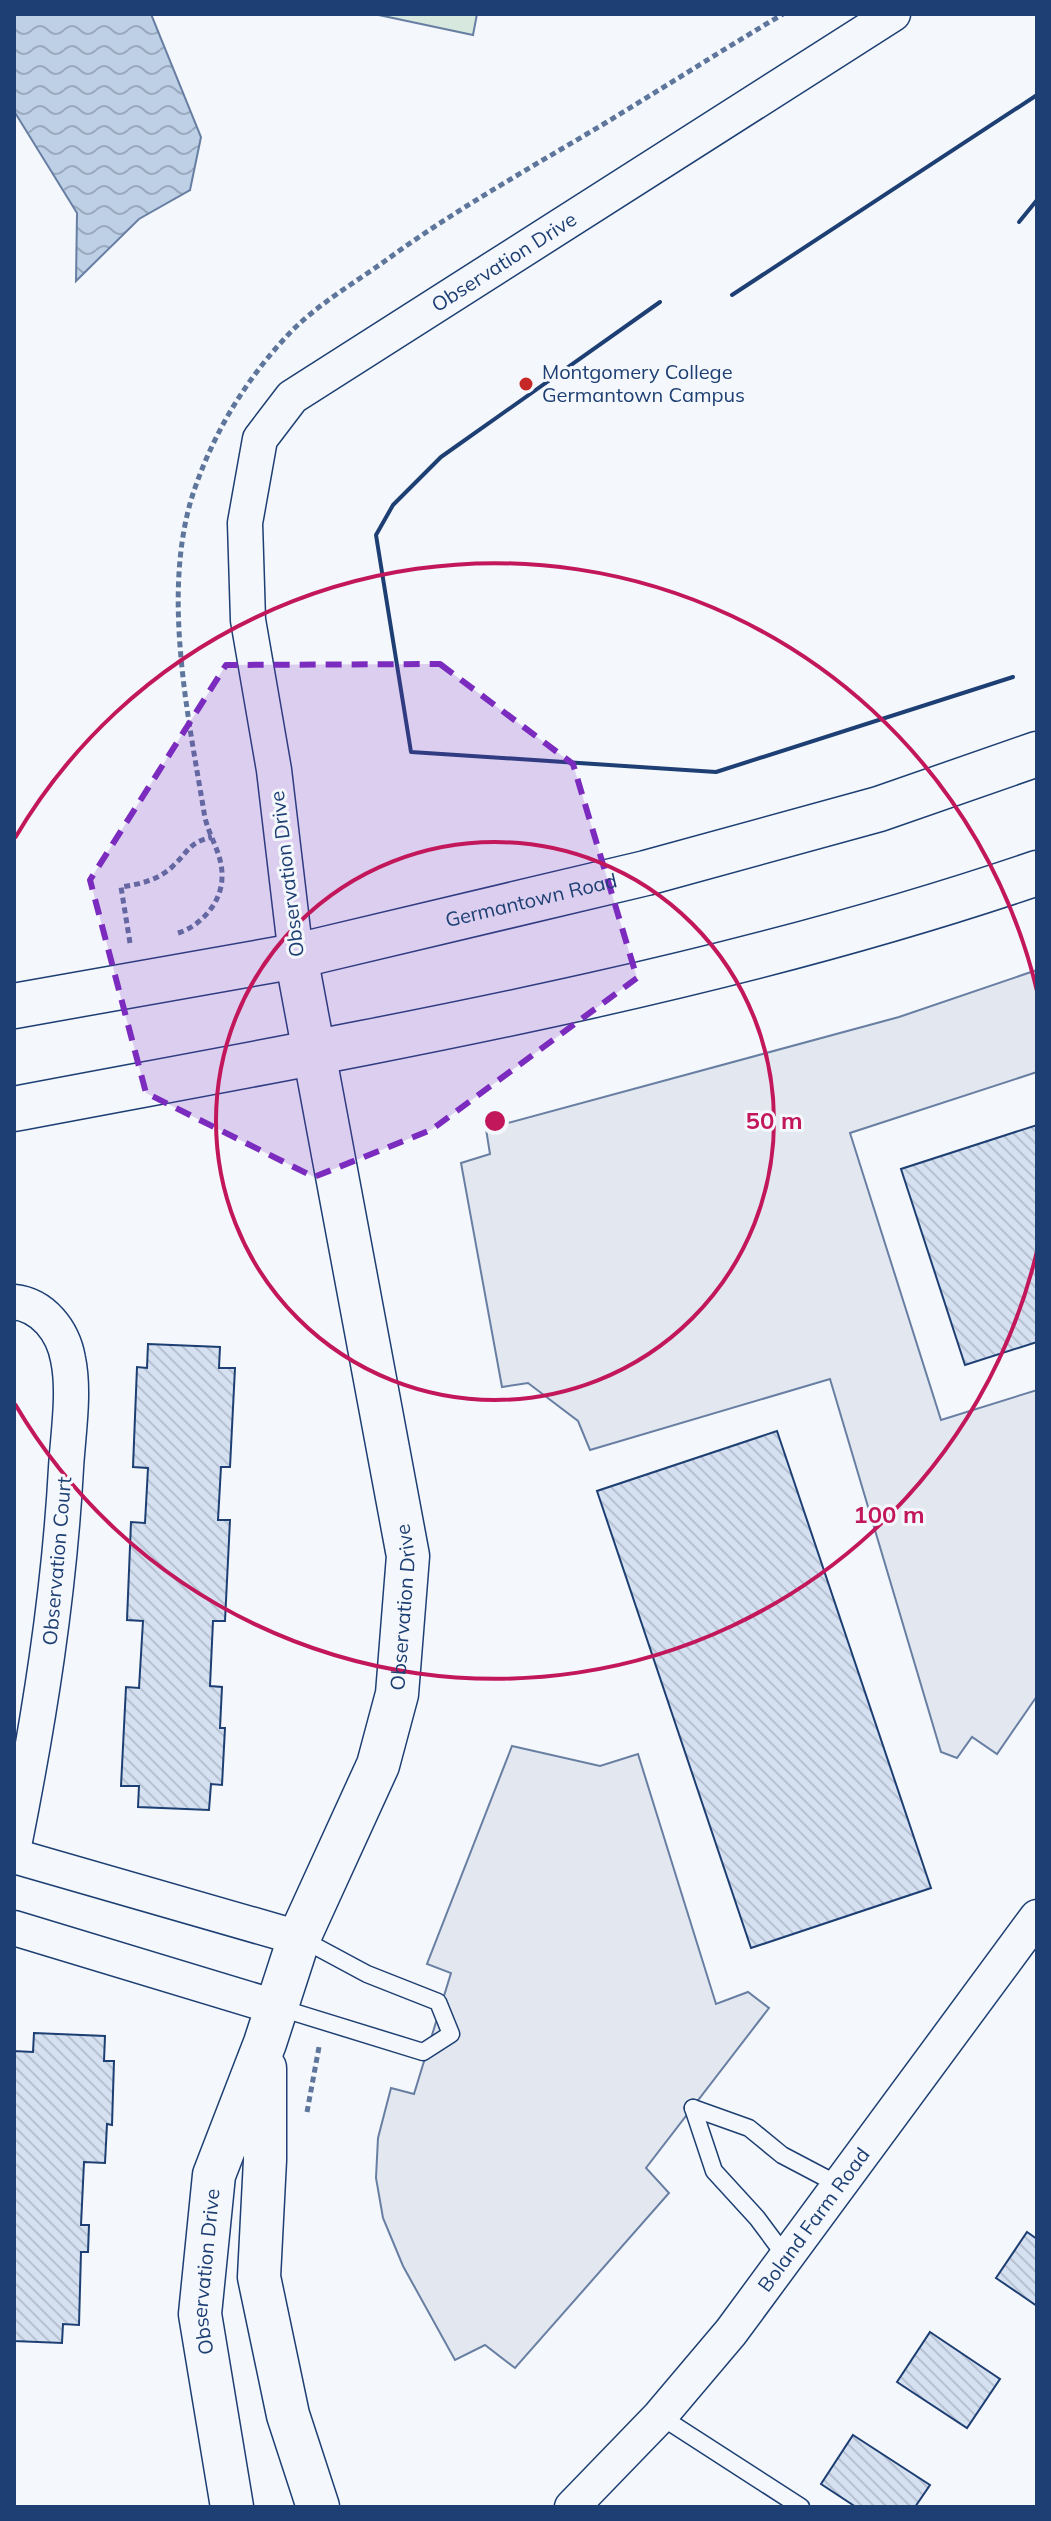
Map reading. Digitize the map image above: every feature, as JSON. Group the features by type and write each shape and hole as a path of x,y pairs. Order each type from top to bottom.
{"main road":[{"name":"Germantown Road","path":"14,1006 296,956 646,873 879,809 1037,754"},
{"path":"14,1109 312,1053 599,993 924,911 1037,873"}],"street":[{"name":"Observation Drive","path":"232,2507 200,2314 214,2175 299,1938 378,1765 397,1694 408,1556 312,1053 296,956 274,770 248,620 245,523 260,439 292,397 893,14"},
{"name":"Observation Court","path":"14,1302 26,1303 54,1322 68,1359 68,1419 62,1545 45,1691 14,1846"},
{"path":"14,1856 299,1938"},
{"name":"Boland Farm Road","path":"572,2507 660,2416 731,2332 1037,1917"},
{"path":"14,1928 270,2025"},
{"name":"Observation Drive","path":"270,2025 259,2277 288,2415 318,2507"}],"lane":[{"path":"270,2025 323,2021 423,2052 451,2034 438,2002 367,1974 299,1938"},
{"path":"786,2257 757,2218 714,2171 693,2108 749,2128 782,2155 839,2185"},
{"path":"660,2416 801,2507"}],"path":[{"path":"141,942 129,944 121,887 159,877 174,866 193,842 212,837 219,853 223,879 216,901 201,920 174,934"},
{"path":"306,2115 323,2021"}],"highlighted area":[{"path":"440,664 573,764 637,978 431,1130 314,1177 146,1093 90,880 226,665"}],"shaded area":[{"path":"374,14 477,14 473,35"},
{"path":"1037,970 1037,1072 850,1133 941,1420 1037,1390 1037,1696 997,1754 972,1737 957,1758 941,1752 830,1379 590,1450 578,1421 528,1383 502,1387 461,1163 490,1154 486,1129 899,1017"},
{"path":"512,1746 600,1766 638,1754 716,2004 748,1992 769,2008 646,2168 669,2193 515,2368 485,2345 455,2360 403,2266 383,2218 376,2178 378,2138 391,2088 414,2094 451,1973 427,1964"}],"water":[{"path":"14,14 151,14 201,137 190,190 139,219 76,281 77,213 14,111"}],"building":[{"path":"1037,1125 1037,1342 965,1365 901,1169"},
{"path":"148,1344 220,1347 219,1368 235,1368 230,1467 221,1467 218,1520 230,1520 225,1621 213,1621 210,1686 222,1687 220,1728 225,1728 222,1785 211,1784 209,1810 138,1807 139,1786 121,1786 126,1687 139,1688 143,1621 127,1620 131,1522 145,1523 148,1468 133,1467 137,1367 147,1368"},
{"path":"777,1431 931,1888 751,1948 597,1491"},
{"path":"34,2033 105,2036 104,2061 114,2061 112,2125 107,2124 105,2163 84,2162 81,2225 89,2225 88,2252 81,2252 79,2325 63,2324 62,2343 14,2341 14,2051 33,2052"},
{"path":"1027,2232 1037,2239 1037,2306 996,2278"},
{"path":"930,2332 1000,2379 967,2428 897,2382"},
{"path":"853,2435 930,2485 915,2507 856,2507 821,2484"}],"wall":[{"path":"732,295 1037,95"},
{"path":"1019,222 1037,200"},
{"path":"660,302 441,457 393,505 376,535 411,752 716,772 1013,677"}],"place":[{"name":"Montgomery College Germantown Campus","path":"526,384"}]}
